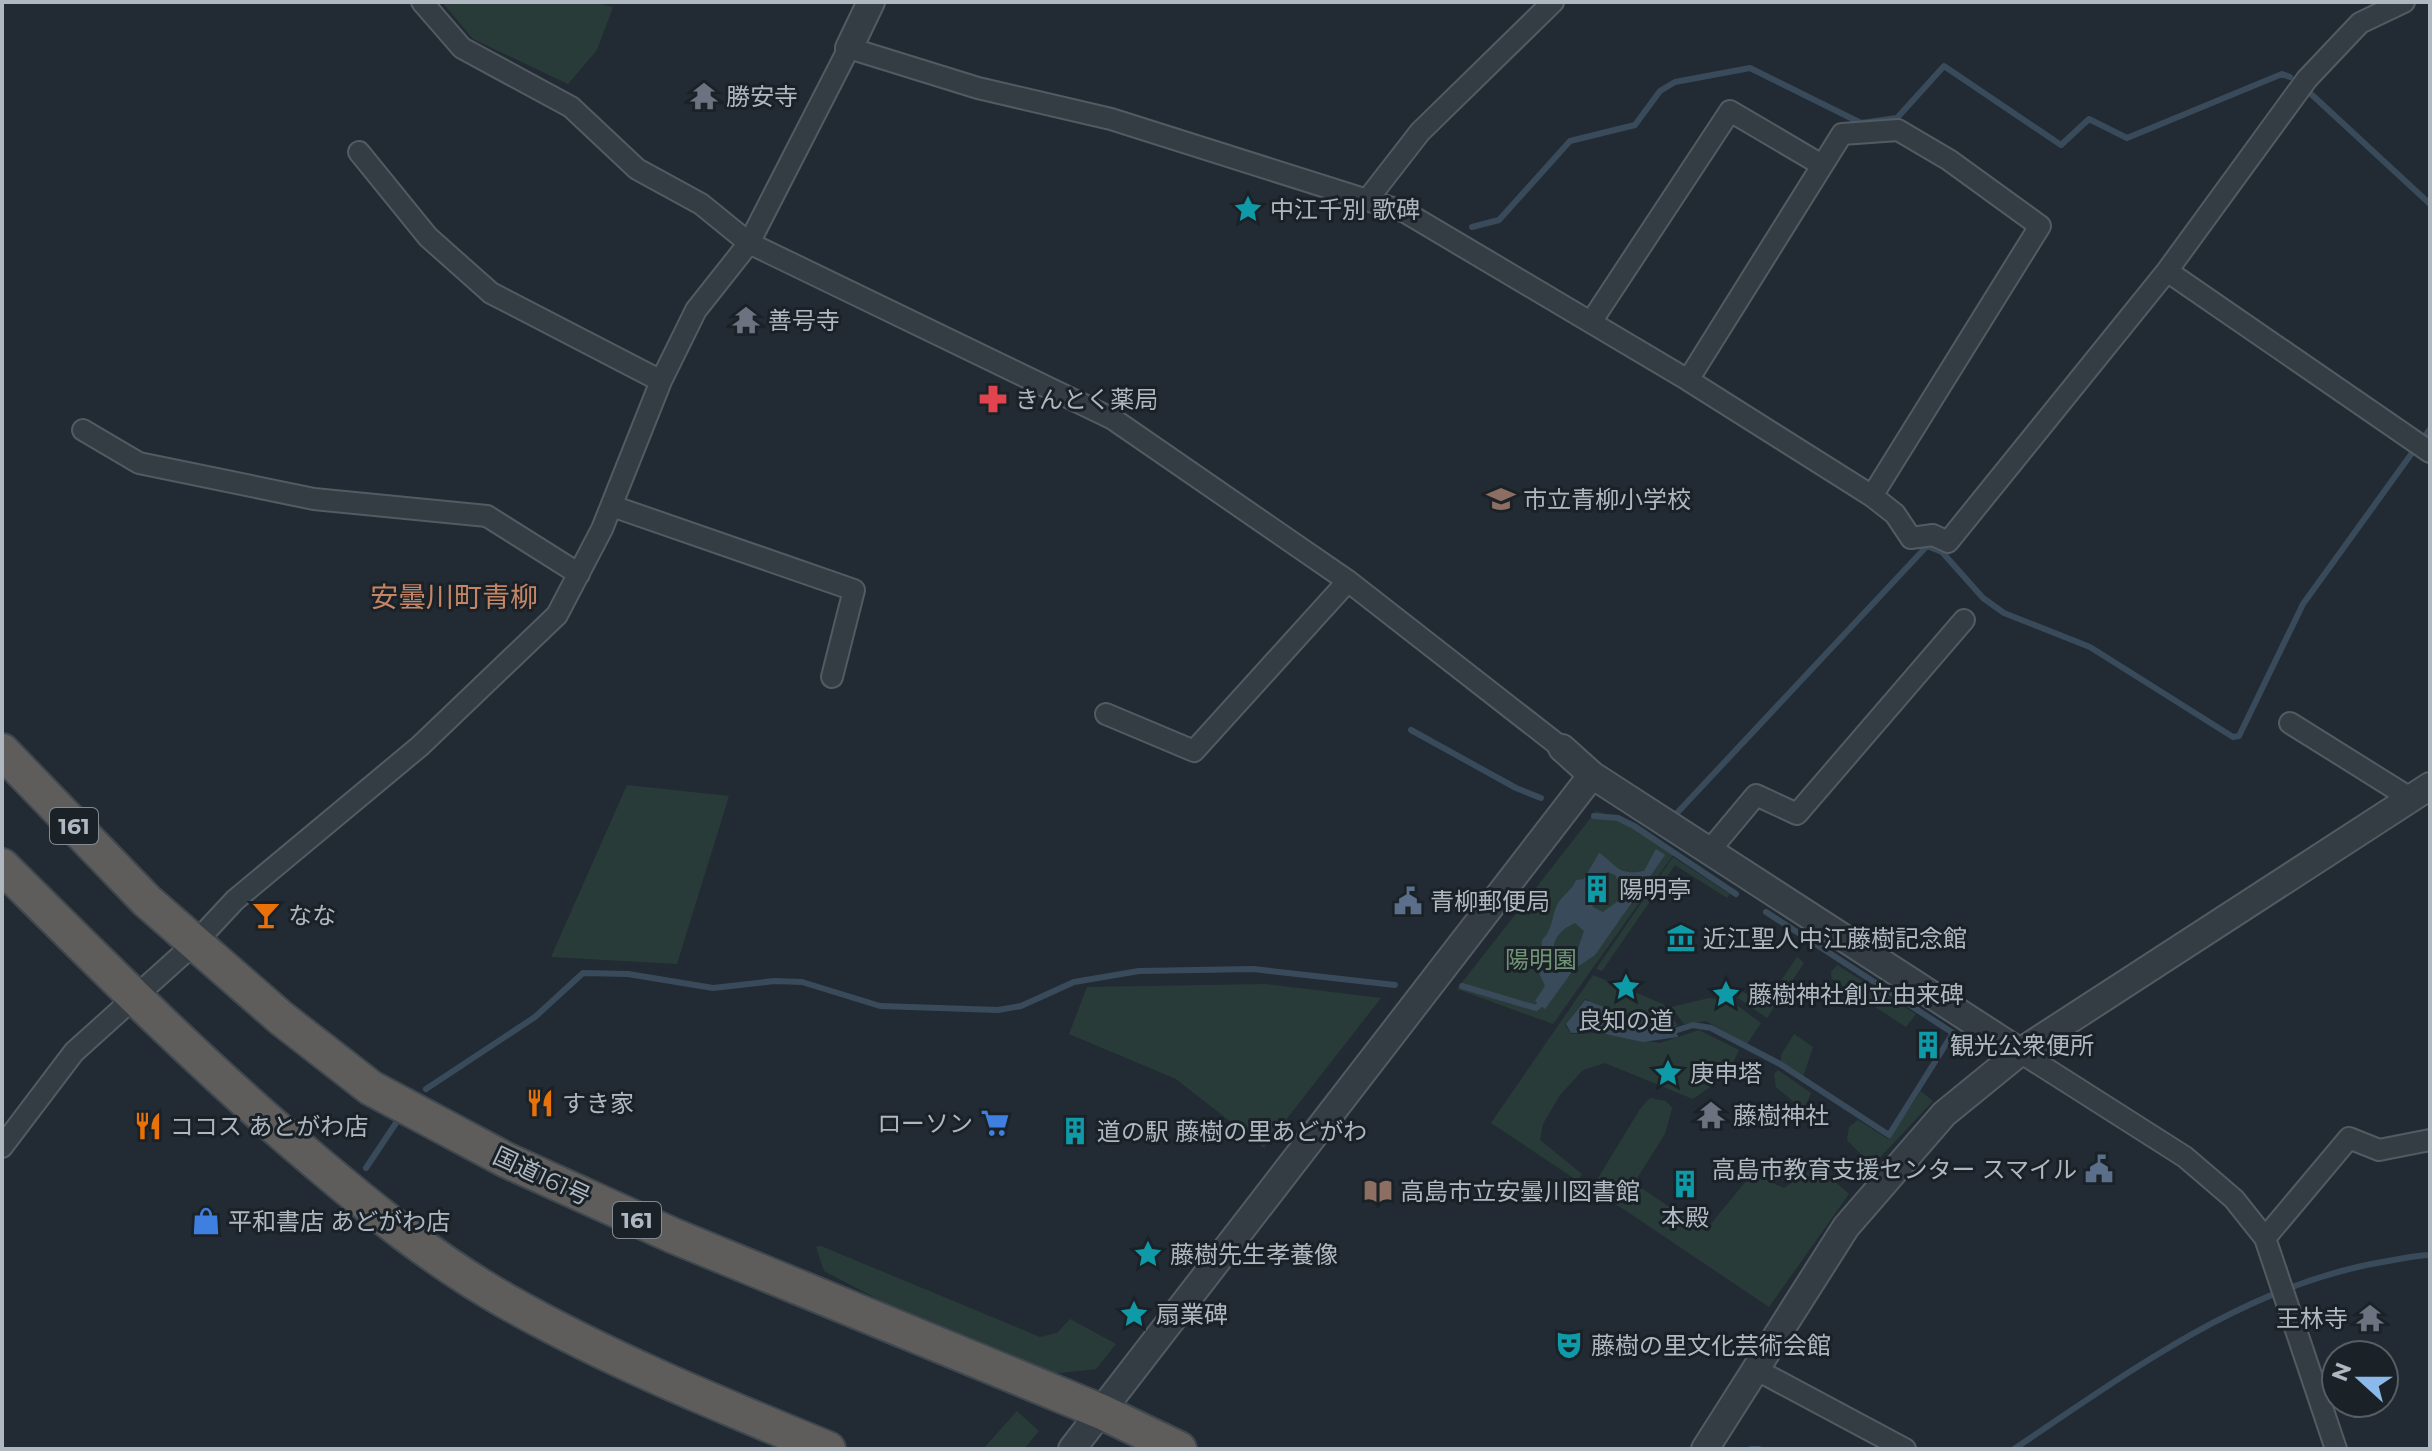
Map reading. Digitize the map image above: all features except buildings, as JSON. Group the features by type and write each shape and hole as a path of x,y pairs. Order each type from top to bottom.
{"highway":[{"name":"国道161号","path":"2,751 147,901 281,1018 371,1088 494,1154 674,1236 1102,1412 1179,1449"},
{"path":"2,866 133,997 371,1209 503,1299 688,1392 828,1449"}],"street":[{"path":"422,2 462,48 571,107 637,169 701,204 749,243 1113,419 1348,581 1562,748 1592,775 2185,1157 2234,1199 2265,1238 2336,1449"},
{"path":"2,1147 74,1052 195,943 235,900 494,680 557,615 612,506 661,381 696,310 749,243 871,2"},
{"path":"1368,199 1420,132 1553,2"},
{"path":"849,48 978,88 1111,119 1405,212 1688,380 1872,496 1895,514 1911,538 1933,535 1948,542 2167,271 2307,79 2360,23 2404,2"},
{"path":"1591,322 1730,111 1820,164"},
{"path":"1688,380 1820,164 1842,134 1898,130 1949,160 2040,226 1872,496"},
{"path":"359,152 428,237 491,293 661,381"},
{"path":"2167,271 2430,452"},
{"path":"83,430 139,463 314,499 487,516 579,574"},
{"path":"612,506 854,590 832,677"},
{"path":"1106,714 1194,751 1348,581"},
{"path":"1710,850 1756,795 1797,814 1964,620"},
{"path":"1705,1449 1846,1227 1944,1114 2020,1052 2420,792 2290,723"},
{"path":"1072,1449 1592,775"},
{"path":"2265,1238 2349,1138 2379,1150 2430,1140"},
{"path":"1757,1370 1905,1449"}],"green space":[{"path":"442,2 593,2 613,7 597,50 568,84 473,39"},
{"path":"627,785 729,796 677,964 551,957"},
{"name":"陽明園","path":"1596,811 1636,823 1676,851 1553,1024 1457,989"},
{"path":"1673,857 1730,894 1727,898 1675,865 1602,971 1596,969"},
{"path":"1797,957 1804,963 1767,1018 1738,998 1742,991 1764,1006"},
{"path":"1837,965 1916,1014 1906,1027 1832,979 1831,972"},
{"path":"1593,975 1663,1004 1677,1024 1645,1028 1585,999 1565,1025 1571,1034 1596,1033 1660,1043 1699,1030 1739,1050 1727,1075 1693,1099 1605,1063 1583,1070 1560,1095 1543,1124 1540,1140 1582,1174 1578,1181 1491,1123"},
{"path":"1265,984 1381,998 1264,1148 1176,1079 1069,1034 1087,987"},
{"path":"1709,998 1731,1001 1761,1023 1747,1044 1706,1021 1684,1024 1671,1007"},
{"path":"1794,1034 1813,1047 1803,1077 1781,1062 1781,1055"},
{"path":"1778,1070 1811,1093 1806,1105 1800,1107 1776,1087 1774,1074"},
{"path":"1921,1091 1933,1101 1872,1166 1847,1140 1849,1127 1858,1120 1888,1139"},
{"path":"1650,1098 1666,1101 1672,1108 1665,1134 1634,1183 1705,1231 1747,1180 1762,1178 1784,1188 1812,1169 1821,1169 1849,1194 1769,1307 1592,1188 1640,1109"},
{"path":"821,1246 1040,1337 1057,1333 1070,1319 1116,1344 1096,1369 1051,1374 881,1301 824,1271 816,1247"},
{"path":"1017,1411 1039,1431 1024,1449 983,1449"}],"water":[{"path":"1656,849 1665,855 1595,955 1574,969 1545,1009 1535,1001 1545,986 1533,960 1541,951 1542,940 1550,928 1559,902 1576,880 1584,879 1599,853 1622,871 1644,871","holes":["1608,872 1615,875 1624,890 1621,899 1603,912 1593,907 1590,898 1594,878","1575,923 1584,931 1575,957 1563,964 1557,962 1554,955 1556,938"]},
{"path":"1585,1000 1651,1028 1679,1024 1675,1026 1678,1037 1643,1042 1595,1032 1571,1033 1566,1024"}],"waterway":[{"path":"1472,227 1499,220 1570,141 1635,125 1660,91 1675,82 1750,68 1861,123 1897,118 1944,66 2061,145 2089,119 2127,138 2282,74 2290,77"},
{"path":"2310,93 2430,204"},
{"path":"2424,437 2430,429"},
{"path":"1677,813 1927,546 1942,552 1983,598 2004,613 2090,647 2233,737 2239,736 2303,604 2412,453"},
{"path":"1411,730 1516,788 1541,798"},
{"path":"1594,816 1618,818 1634,826 1736,894"},
{"path":"1671,1032 1693,1025 1711,1028 1780,1064 1889,1135 1953,1033 1766,912"},
{"path":"426,1089 535,1017 583,973 628,974 713,988 774,981 802,982 880,1006 998,1010 1021,1006 1074,982 1139,971 1253,969 1395,985"},
{"path":"1462,986 1536,1008 1544,1001"},
{"path":"366,1168 400,1117"},
{"path":"2014,1449 2146,1361 2238,1310 2336,1272 2430,1255"},
{"path":"1751,1449 1759,1449"}],"place":[{"name":"勝安寺","path":"704,96"},
{"name":"中江千別 歌碑","path":"1248,209"},
{"name":"善号寺","path":"746,320"},
{"name":"きんとく薬局","path":"993,399"},
{"name":"市立青柳小学校","path":"1501,499"},
{"name":"陽明亭","path":"1597,889"},
{"name":"青柳郵便局","path":"1408,901"},
{"name":"なな","path":"266,915"},
{"name":"近江聖人中江藤樹記念館","path":"1681,938"},
{"name":"良知の道","path":"1626,987"},
{"name":"藤樹神社創立由来碑","path":"1726,994"},
{"name":"観光公衆便所","path":"1928,1045"},
{"name":"庚申塔","path":"1668,1073"},
{"name":"すき家","path":"540,1103"},
{"name":"藤樹神社","path":"1711,1115"},
{"name":"ローソン","path":"995,1123"},
{"name":"ココス あとがわ店","path":"148,1126"},
{"name":"道の駅 藤樹の里あどがわ","path":"1075,1131"},
{"name":"高島市教育支援センター スマイル","path":"2099,1169"},
{"name":"本殿","path":"1685,1184"},
{"name":"高島市立安曇川図書館","path":"1378,1191"},
{"name":"平和書店 あどがわ店","path":"206,1221"},
{"name":"藤樹先生孝養像","path":"1148,1254"},
{"name":"扇業碑","path":"1134,1314"},
{"name":"王林寺","path":"2370,1318"},
{"name":"藤樹の里文化芸術会館","path":"1569,1345"}],"district":[{"name":"安曇川町青柳","path":"454,597"}]}
